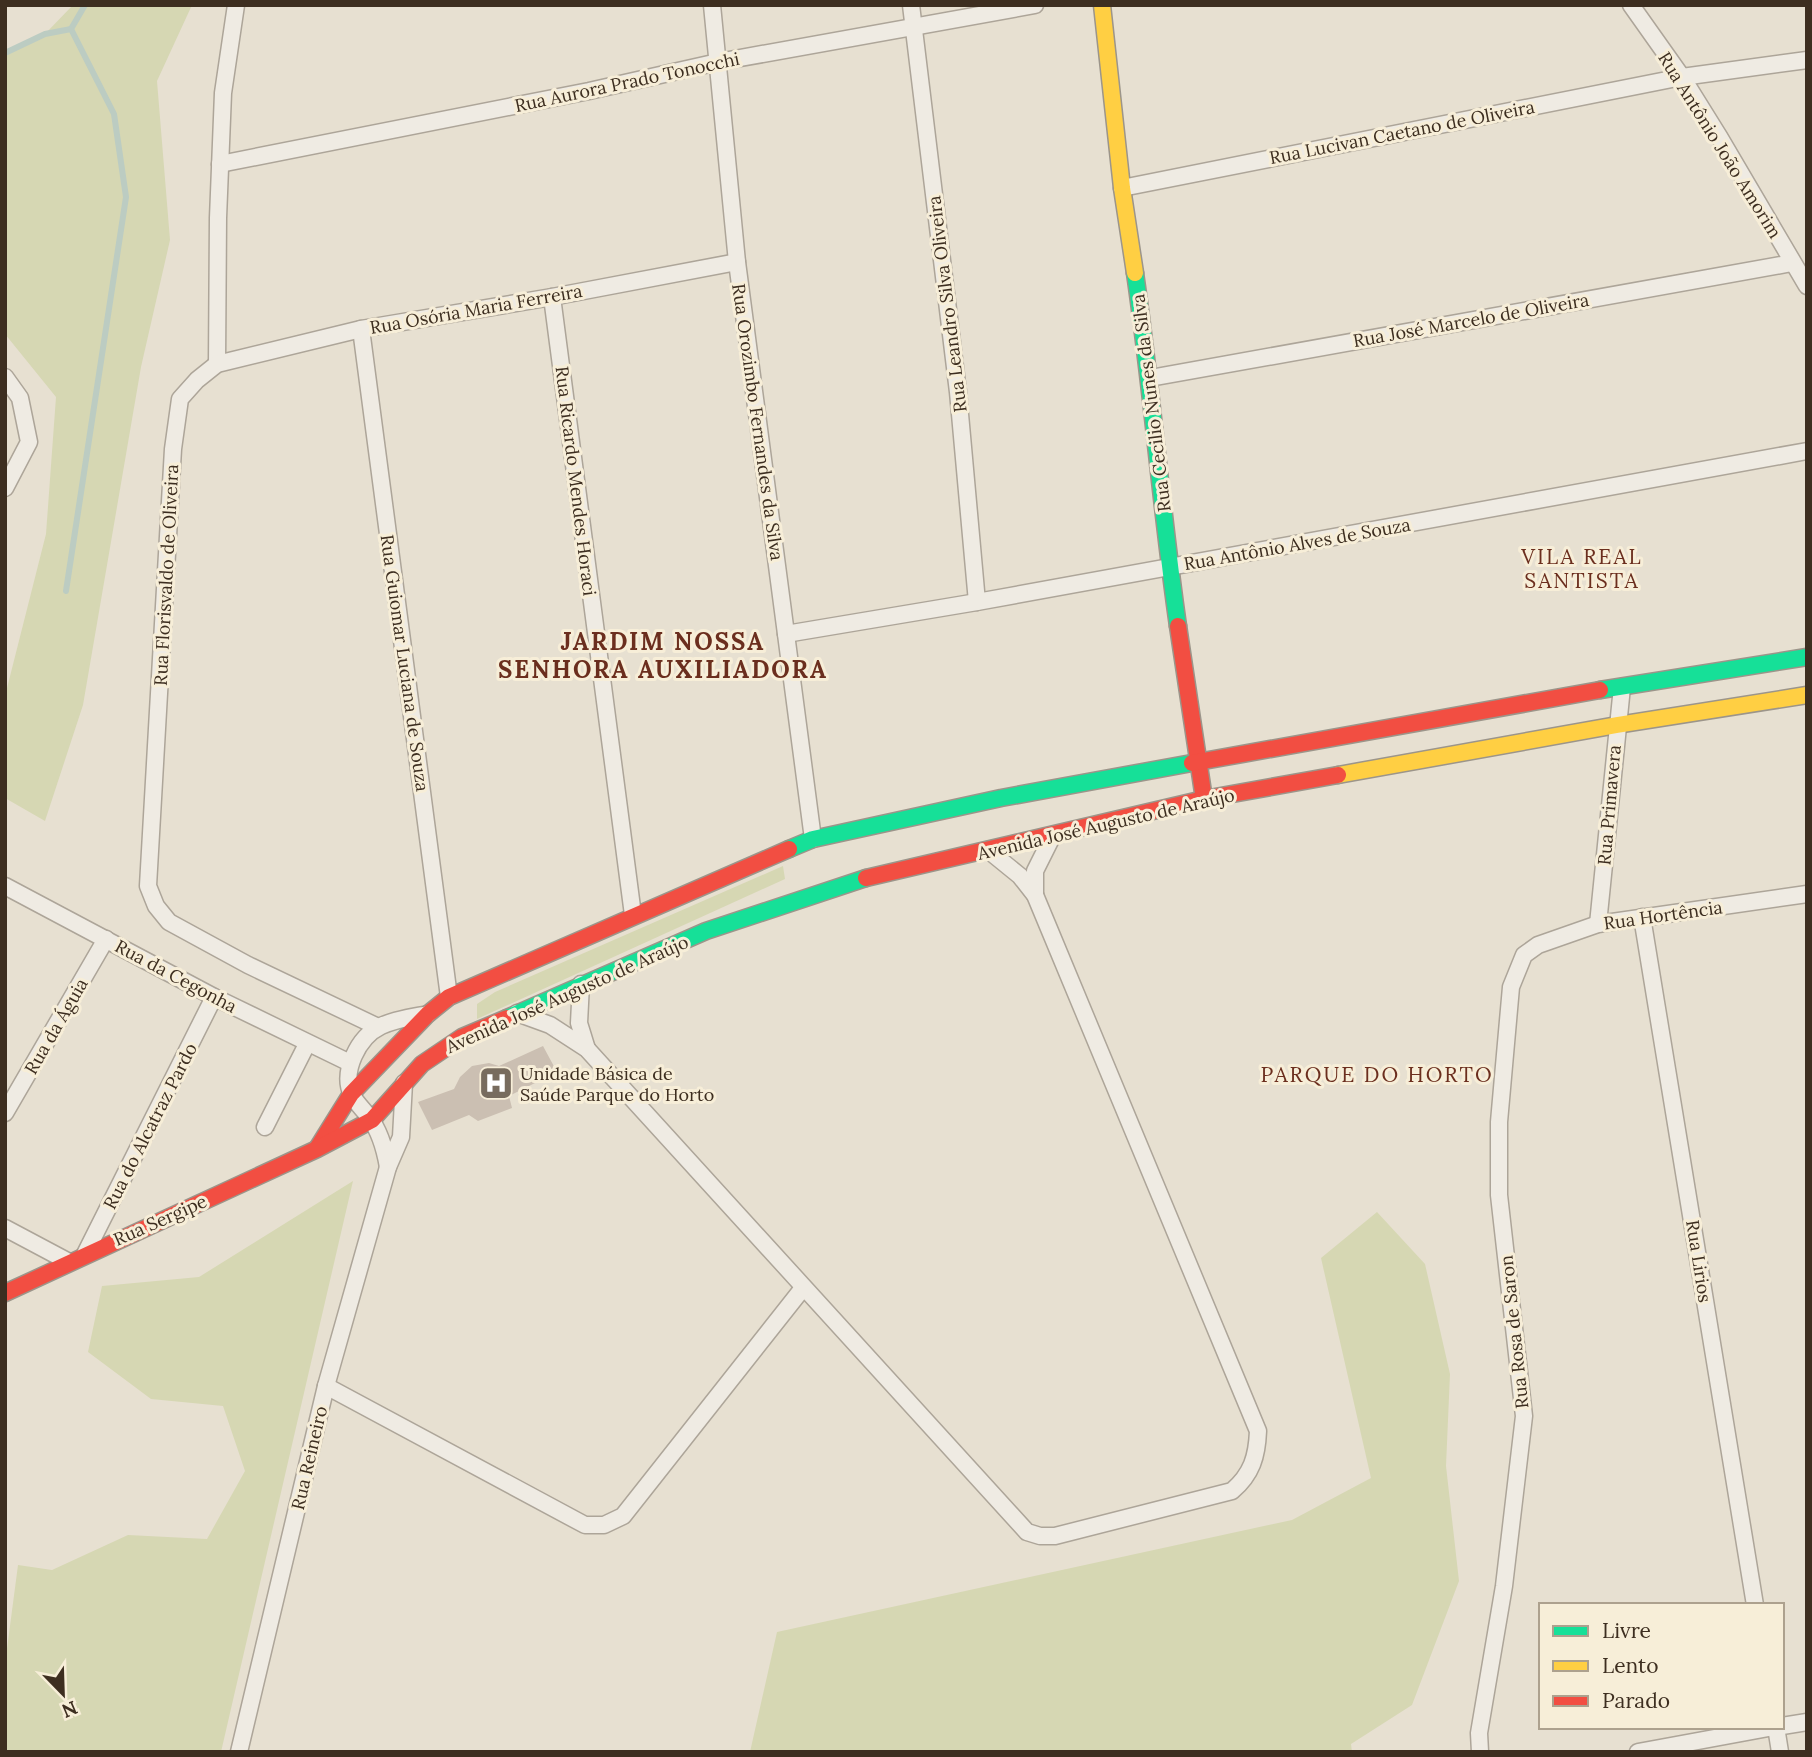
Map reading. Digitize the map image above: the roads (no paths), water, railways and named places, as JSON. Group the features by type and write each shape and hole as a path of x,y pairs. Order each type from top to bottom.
{"street":[{"path":"218,364 223,93 236,5"},
{"name":"Rua Orozimbo Fernandes da Silva","path":"712,5 737,262 813,839"},
{"name":"Rua Leandro Silva Oliveira","path":"912,5 958,392 977,603"},
{"name":"Rua Aurora Prado Tonocchi","path":"220,164 589,91 718,62 1035,5"},
{"name":"Rua Cecilio Nunes da Silva","path":"1102,5 1122,188 1150,378 1170,568 1203,795"},
{"name":"Rua Antônio João Amorim","path":"1630,5 1682,77 1807,286"},
{"name":"Rua Lucivan Caetano de Oliveira","path":"1122,188 1682,77 1807,60"},
{"name":"Rua Osória Maria Ferreira","path":"218,364 361,329 737,262"},
{"name":"Rua José Marcelo de Oliveira","path":"1150,378 1792,263"},
{"name":"Rua Ricardo Mendes Horaci","path":"552,297 633,915"},
{"name":"Rua Guiomar Luciana de Souza","path":"361,329 449,997"},
{"name":"Rua Florisvaldo de Oliveira","path":"218,364 197,380 180,399 173,449 148,886 156,906 169,922 248,965 378,1027"},
{"path":"5,377 20,398 29,442 5,488"},
{"name":"Rua Antônio Alves de Souza","path":"786,634 977,603 1807,451"},
{"path":"317,1149 351,1094 428,1014 449,997 813,839 1001,798 1521,703 1807,657"},
{"name":"Rua Primavera","path":"1598,924 1622,687"},
{"name":"Avenida José Augusto de Araújo","path":"317,1149 372,1120 404,1081 422,1064 462,1037 706,932 866,878 1053,835 1203,795 1433,760 1617,725 1807,695"},
{"path":"1035,895 1035,871 1053,835"},
{"path":"517,1013 550,1025 587,1049 1027,1532 1040,1536 1055,1536 1232,1491 1244,1481 1257,1453 1258,1431 1035,895 1020,876 988,850"},
{"name":"Rua da Cegonha","path":"5,886 214,997 350,1063"},
{"name":"Rua Hortência","path":"1524,955 1538,945 1598,924 1807,894"},
{"name":"Rua Lirios","path":"1642,917 1755,1603"},
{"name":"Rua da Águia","path":"5,1113 106,939"},
{"name":"Rua Rosa de Saron","path":"1480,1752 1479,1733 1504,1586 1524,1416 1499,1195 1499,1122 1511,987 1524,955"},
{"path":"581,984 579,1023 587,1049"},
{"name":"Rua do Alcatraz Pardo","path":"85,1254 214,997"},
{"path":"388,1167 384,1147 372,1120 351,1094 350,1063 361,1045 378,1027 428,1014"},
{"path":"265,1127 307,1044"},
{"name":"Rua Reineiro","path":"239,1752 326,1386 388,1167 401,1137 404,1081"},
{"name":"Rua Sergipe","path":"5,1293 317,1149"},
{"path":"5,1228 69,1262"},
{"path":"326,1386 585,1525 604,1525 623,1516 803,1288"},
{"path":"1784,1726 1807,1722"},
{"path":"1638,1752 1764,1729"},
{"path":"1775,1729 1780,1752"}],"waterway":[{"path":"5,53 45,34 71,29 85,5"},
{"path":"66,591 126,197 114,114 71,29"}],"place":[{"name":"Unidade Básica de Saúde Parque do Horto","path":"496,1083"}],"district":[{"name":"VILA REAL SANTISTA","path":"1582,568"},
{"name":"JARDIM NOSSA SENHORA AUXILIADORA","path":"663,655"},
{"name":"PARQUE DO HORTO","path":"1377,1074"}]}
